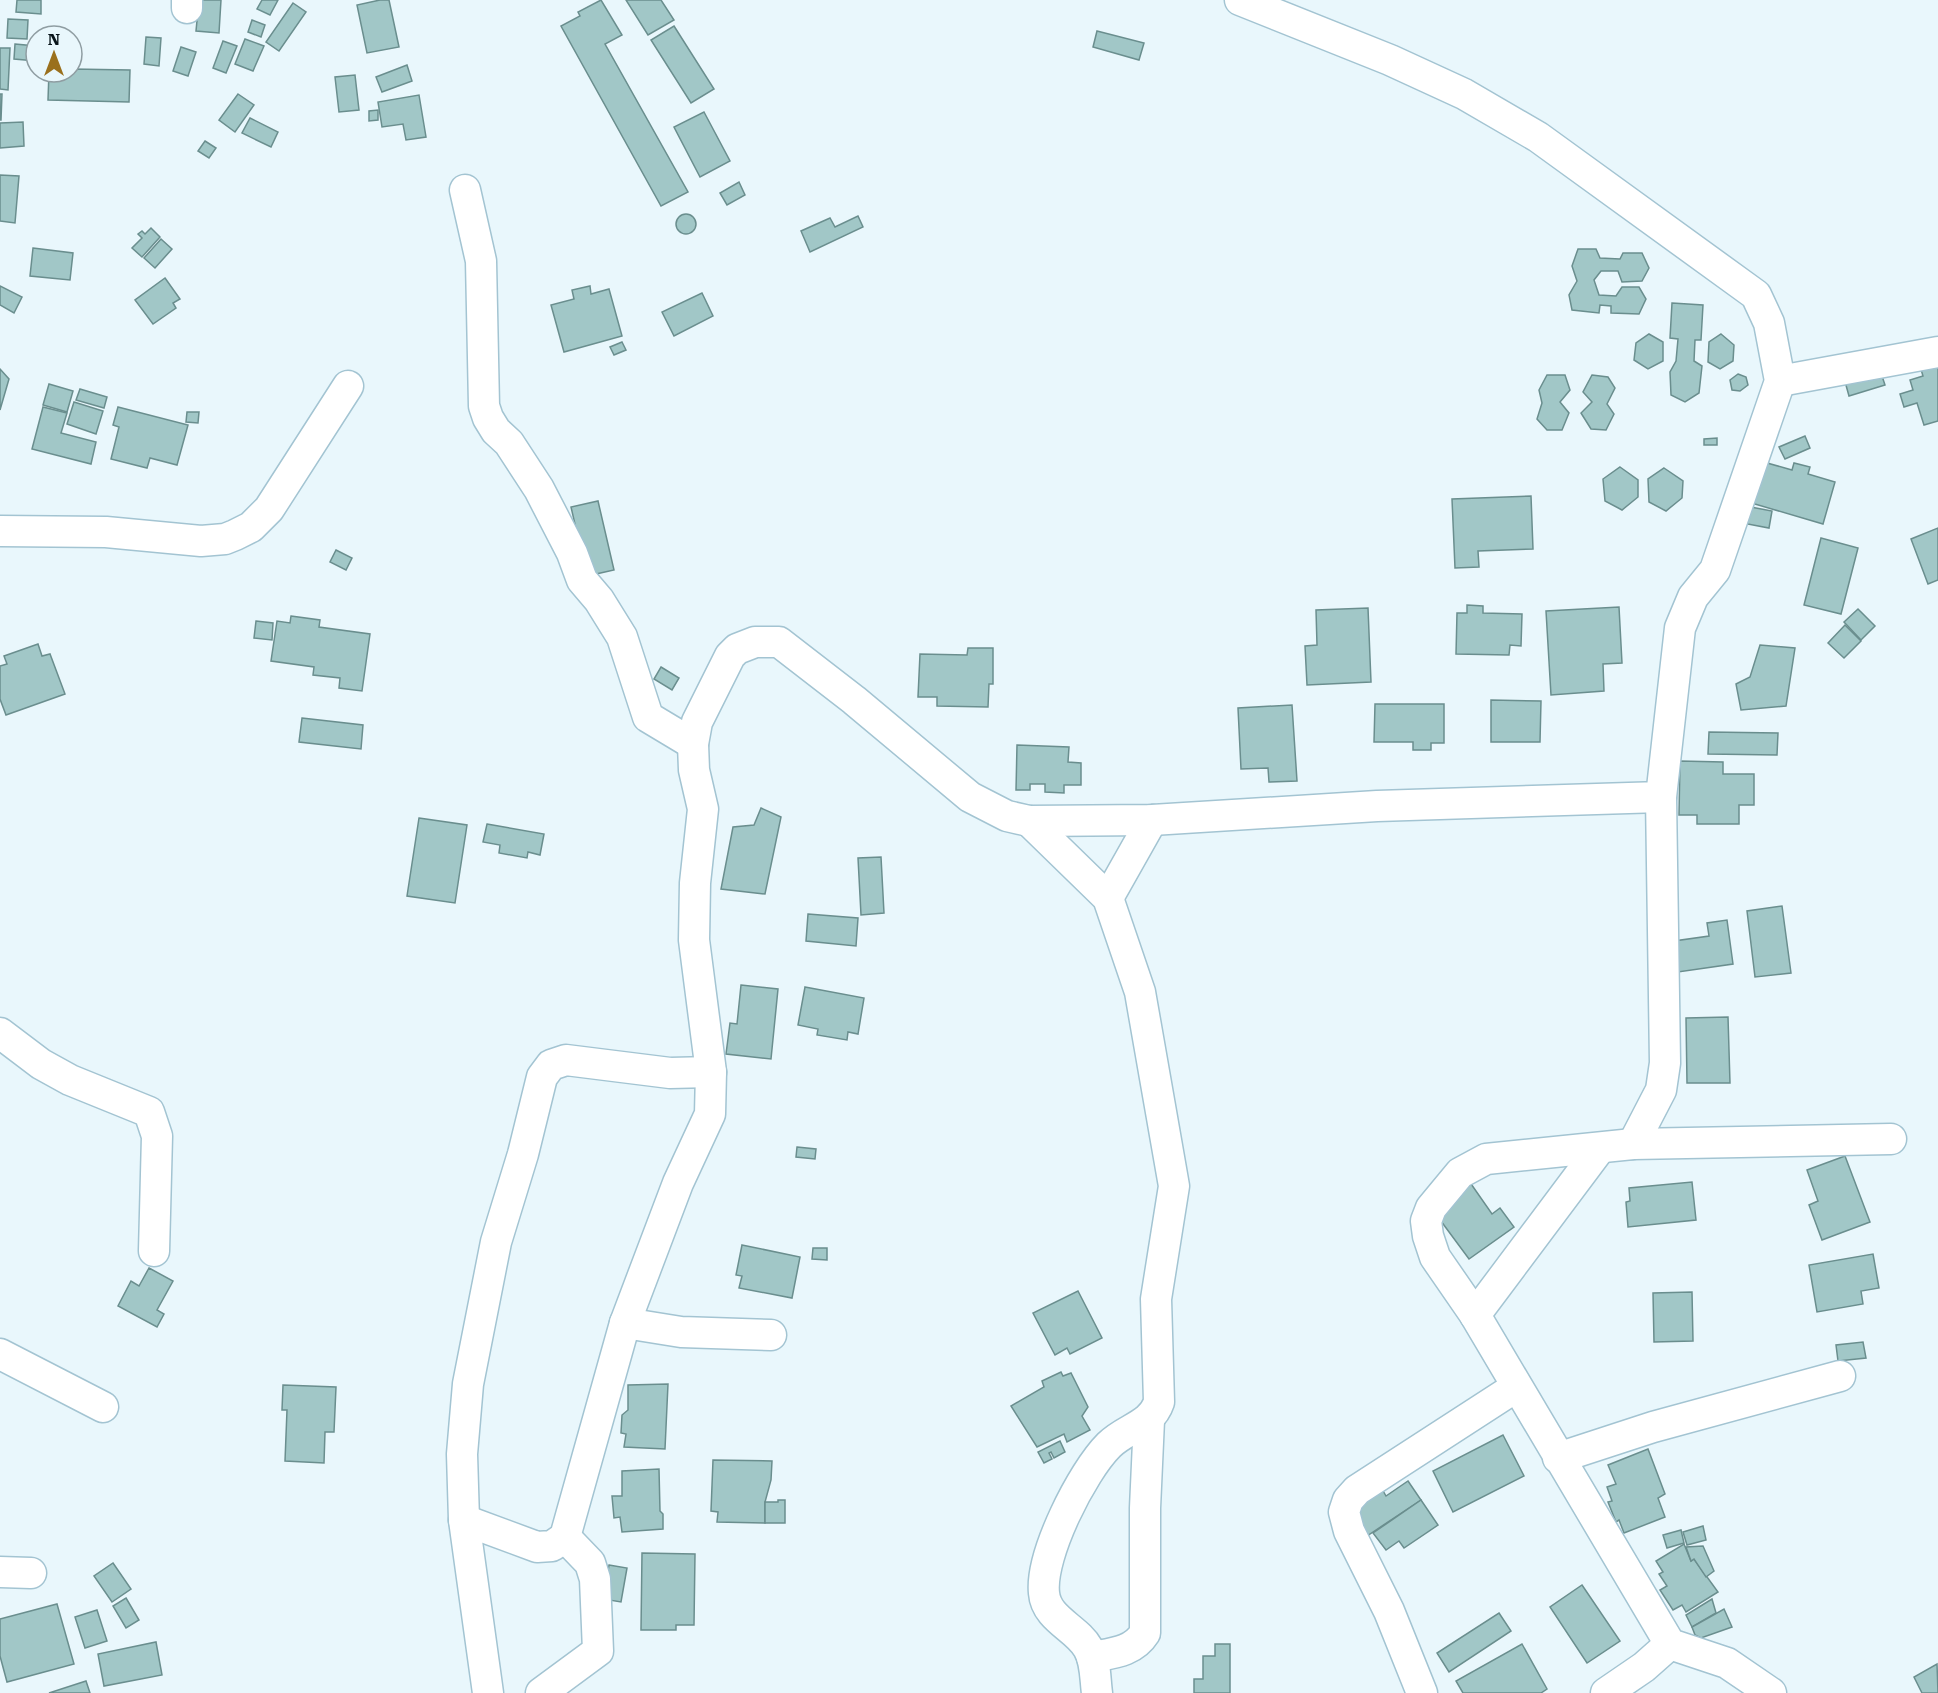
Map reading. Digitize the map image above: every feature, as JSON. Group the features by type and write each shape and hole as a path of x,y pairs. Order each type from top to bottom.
{"street":[{"path":"1240,0 1390,60 1464,94 1538,137 1756,295 1769,323 1780,381 1715,570 1693,597 1680,628 1661,797 1665,1063 1660,1090 1633,1144"},
{"path":"465,190 481,261 484,406 488,418 509,443 539,489 572,553 582,580 600,600 622,637 648,717 693,744"},
{"path":"1780,381 1938,351"},
{"path":"0,531 106,532 201,541 225,539 235,535 251,527 269,509 348,386"},
{"path":"464,1520 537,1547 552,1546 565,1537 625,1323 678,1183 710,1114 711,1072 694,940 695,883 703,809 694,770 693,744 697,722 730,656 744,645 755,642 779,642 854,700 970,797 1007,816 1029,820 1152,820 1377,806 1661,797"},
{"path":"1029,820 1108,898 1140,992 1174,1186 1155,1299 1159,1402 1149,1420 1145,1508 1145,1633 1139,1643 1122,1652 1092,1658"},
{"path":"1108,898 1152,820"},
{"path":"0,1033 41,1064 70,1080 149,1112 157,1136 154,1251"},
{"path":"488,1693 464,1520 462,1454 468,1384 496,1242 546,1069 558,1061 566,1060 670,1073 711,1072"},
{"path":"1771,1693 1727,1663 1670,1644 1475,1316 1436,1257 1428,1236 1426,1221 1431,1208 1460,1173 1486,1159 1633,1144 1891,1139"},
{"path":"1475,1316 1600,1148"},
{"path":"625,1323 681,1332 771,1335"},
{"path":"0,1354 103,1407"},
{"path":"1558,1458 1653,1427 1840,1376"},
{"path":"1422,1693 1389,1611 1349,1531 1344,1512 1348,1500 1357,1490 1516,1387"},
{"path":"1097,1693 1092,1658 1088,1647 1047,1606 1043,1579 1047,1562 1075,1496 1099,1458 1110,1444 1149,1420"},
{"path":"542,1693 598,1651 595,1579 590,1563 565,1537"},
{"path":"0,1572 32,1573"},
{"path":"1606,1693 1644,1667 1670,1644"}],"building":[{"path":"17,0 41,0 41,14 16,12"},
{"path":"199,0 221,0 219,33 196,31"},
{"path":"262,0 278,0 270,15 257,9"},
{"path":"389,0 399,47 367,53 357,5"},
{"path":"601,0 622,35 605,44 688,192 661,206 561,26 580,16 578,12"},
{"path":"626,0 661,0 674,20 648,35"},
{"path":"293,3 306,12 279,51 266,42"},
{"path":"8,19 28,20 28,24 24,24 24,39 7,38"},
{"path":"252,20 265,25 261,37 248,32"},
{"path":"674,26 714,89 691,103 651,40"},
{"path":"1097,31 1144,43 1139,60 1093,47"},
{"path":"146,37 161,38 159,66 144,64"},
{"path":"245,39 264,46 253,71 235,64"},
{"path":"223,41 237,46 226,73 213,68"},
{"path":"15,44 24,45 24,60 14,59"},
{"path":"181,47 196,52 188,76 173,71"},
{"path":"0,48 10,48 8,90 0,89"},
{"path":"407,65 412,81 382,92 376,77"},
{"path":"84,69 130,70 129,102 48,100 49,84 84,84"},
{"path":"355,75 359,110 339,112 335,77"},
{"path":"0,94 2,94 1,120 0,120"},
{"path":"238,94 254,105 235,132 219,120"},
{"path":"419,95 426,137 406,140 403,124 382,127 378,102"},
{"path":"378,110 378,120 369,121 369,111"},
{"path":"704,112 730,161 700,177 674,127"},
{"path":"250,118 278,132 271,147 242,133"},
{"path":"23,122 24,146 0,148 0,123"},
{"path":"205,141 216,148 209,158 198,151"},
{"path":"0,175 19,176 15,223 0,221"},
{"path":"739,182 745,195 727,205 720,193"},
{"path":"686,214 693,217 696,224 693,231 686,234 679,231 676,224 679,217"},
{"path":"858,216 863,227 810,252 801,231 830,218 835,227"},
{"path":"151,228 160,237 142,257 132,248 142,238 138,234 142,231 145,234"},
{"path":"161,239 172,249 155,268 144,258"},
{"path":"33,248 73,253 70,280 30,276"},
{"path":"1578,249 1596,249 1600,258 1620,259 1623,253 1642,253 1649,268 1642,281 1622,282 1618,271 1601,271 1594,280 1599,295 1616,296 1622,287 1639,287 1646,299 1639,314 1611,313 1611,306 1600,305 1599,313 1572,310 1569,295 1577,281 1572,266"},
{"path":"165,278 180,299 173,303 176,308 153,324 135,300"},
{"path":"0,286 22,297 14,313 0,305"},
{"path":"590,286 591,294 609,289 622,336 564,352 551,305 574,299 572,290"},
{"path":"702,293 713,316 674,336 662,312"},
{"path":"1672,303 1703,305 1701,340 1695,340 1694,361 1702,366 1699,393 1685,402 1671,395 1670,372 1676,361 1678,339 1670,338"},
{"path":"1649,334 1663,342 1663,361 1648,369 1634,360 1636,343"},
{"path":"1721,334 1734,345 1733,361 1720,369 1708,362 1709,342"},
{"path":"622,342 626,350 614,355 610,347"},
{"path":"1938,361 1938,421 1924,425 1917,403 1904,407 1900,394 1913,390 1910,380 1923,376 1920,366"},
{"path":"1879,367 1885,385 1849,396 1844,378"},
{"path":"0,369 9,379 0,410"},
{"path":"1738,374 1746,377 1748,385 1740,391 1732,390 1730,380"},
{"path":"1547,375 1565,375 1570,390 1560,402 1569,413 1562,430 1547,430 1537,419 1542,403 1539,390"},
{"path":"1592,375 1608,377 1615,388 1607,404 1614,414 1606,430 1591,429 1581,413 1592,402 1583,392"},
{"path":"49,384 73,391 67,412 43,405"},
{"path":"80,389 107,397 104,408 76,400"},
{"path":"74,402 103,411 96,434 67,424"},
{"path":"43,407 67,413 61,433 96,442 91,464 32,449"},
{"path":"118,407 188,425 177,465 150,458 147,468 111,459 119,427 113,425"},
{"path":"187,412 199,412 198,423 186,422"},
{"path":"1805,436 1810,448 1785,459 1779,447"},
{"path":"1717,438 1717,445 1704,445 1704,439"},
{"path":"1760,461 1792,470 1794,463 1810,467 1808,474 1835,482 1823,524 1748,502"},
{"path":"1620,467 1638,480 1638,497 1622,510 1605,501 1603,479"},
{"path":"1664,468 1683,481 1682,498 1666,511 1649,502 1648,479"},
{"path":"1531,496 1533,549 1478,551 1479,567 1455,568 1452,499"},
{"path":"598,501 614,570 587,576 571,507"},
{"path":"1740,505 1772,511 1769,528 1737,522"},
{"path":"1938,528 1938,580 1928,584 1911,539"},
{"path":"1821,538 1858,548 1841,614 1804,605"},
{"path":"336,550 352,558 346,570 330,562"},
{"path":"1467,605 1483,606 1483,613 1522,614 1521,646 1510,645 1509,655 1456,654 1457,613 1467,613"},
{"path":"1619,607 1622,663 1603,664 1604,691 1551,695 1546,611"},
{"path":"1368,608 1371,682 1307,685 1305,646 1317,645 1316,610"},
{"path":"1858,609 1875,626 1861,640 1844,622"},
{"path":"291,616 320,620 319,627 370,634 362,691 339,688 340,678 313,675 314,667 271,661 277,621 290,623"},
{"path":"256,621 273,623 272,640 254,638"},
{"path":"1845,625 1861,641 1844,658 1828,643"},
{"path":"38,644 42,656 50,654 65,694 6,715 0,699 0,666 7,664 4,656"},
{"path":"1760,645 1795,648 1786,706 1741,710 1736,684 1750,677"},
{"path":"968,648 993,648 993,684 989,684 988,707 937,706 937,697 918,697 920,654 967,655"},
{"path":"661,667 679,678 672,690 654,679"},
{"path":"1491,700 1541,701 1540,742 1491,742"},
{"path":"1375,704 1444,704 1444,743 1431,743 1431,750 1413,750 1413,742 1374,742"},
{"path":"1292,705 1297,781 1269,782 1268,768 1241,769 1238,708"},
{"path":"302,718 363,725 361,749 299,742"},
{"path":"1709,732 1778,733 1777,755 1708,754"},
{"path":"1017,745 1069,747 1068,762 1081,763 1081,785 1064,785 1064,793 1045,792 1045,784 1030,784 1030,790 1016,790"},
{"path":"1680,761 1723,762 1723,774 1754,774 1754,805 1739,805 1739,824 1697,824 1697,815 1679,815"},
{"path":"761,808 781,817 765,894 721,889 733,827 754,825"},
{"path":"419,818 467,825 455,903 407,896"},
{"path":"487,824 544,834 540,855 528,852 527,858 499,853 500,845 483,842"},
{"path":"881,857 884,913 861,915 858,858"},
{"path":"1782,906 1791,973 1755,977 1747,911"},
{"path":"808,914 858,918 856,946 806,941"},
{"path":"1727,920 1733,964 1671,973 1667,942 1709,936 1707,923"},
{"path":"741,985 778,989 771,1059 726,1054 730,1023 737,1024"},
{"path":"805,987 864,998 858,1034 848,1032 847,1040 817,1035 818,1029 798,1025"},
{"path":"1728,1017 1730,1083 1687,1083 1686,1018"},
{"path":"797,1147 816,1149 815,1159 796,1157"},
{"path":"1845,1156 1870,1222 1822,1240 1809,1205 1818,1201 1807,1170"},
{"path":"1469,1181 1492,1214 1500,1208 1514,1227 1469,1259 1435,1213"},
{"path":"1692,1182 1696,1220 1628,1227 1626,1202 1630,1201 1629,1188"},
{"path":"742,1245 800,1257 792,1298 739,1288 742,1276 736,1275"},
{"path":"813,1248 827,1248 827,1260 812,1259"},
{"path":"1873,1254 1879,1288 1861,1291 1863,1304 1817,1312 1809,1265"},
{"path":"149,1268 173,1281 157,1310 164,1314 157,1327 118,1306 131,1281 139,1286"},
{"path":"1078,1291 1102,1338 1070,1354 1067,1348 1055,1355 1033,1313"},
{"path":"1692,1292 1693,1341 1654,1342 1653,1293"},
{"path":"1863,1342 1866,1358 1838,1361 1836,1345"},
{"path":"1061,1372 1063,1376 1071,1373 1088,1407 1082,1416 1090,1430 1067,1442 1064,1434 1037,1447 1011,1406 1044,1387 1042,1381"},
{"path":"668,1384 665,1449 624,1447 626,1434 621,1433 622,1415 628,1410 628,1385"},
{"path":"283,1385 336,1387 334,1432 325,1432 324,1463 285,1461 287,1410 282,1410"},
{"path":"1503,1435 1524,1476 1453,1512 1433,1471"},
{"path":"1060,1441 1065,1452 1054,1458 1051,1452 1049,1453 1052,1459 1044,1463 1038,1452"},
{"path":"1648,1449 1665,1494 1658,1498 1665,1517 1624,1533 1619,1520 1616,1522 1608,1502 1612,1501 1607,1487 1616,1484 1608,1465"},
{"path":"713,1460 772,1461 771,1480 765,1502 765,1523 717,1522 718,1512 711,1511"},
{"path":"659,1469 663,1529 622,1532 620,1517 614,1518 612,1496 622,1496 622,1471"},
{"path":"1408,1481 1421,1500 1367,1536 1350,1511 1382,1489 1386,1496"},
{"path":"778,1500 785,1500 785,1523 765,1523 765,1502 778,1502"},
{"path":"1421,1500 1438,1525 1404,1548 1399,1541 1386,1550 1373,1533"},
{"path":"1703,1526 1706,1540 1687,1545 1683,1532"},
{"path":"1681,1530 1684,1543 1667,1548 1663,1535"},
{"path":"1684,1544 1691,1561 1694,1559 1718,1592 1686,1612 1682,1605 1673,1610 1660,1590 1667,1586 1659,1574 1663,1572 1656,1561"},
{"path":"1703,1546 1714,1571 1706,1577 1694,1559 1691,1561 1686,1547"},
{"path":"642,1553 695,1554 694,1625 676,1625 676,1630 641,1630"},
{"path":"113,1563 131,1589 112,1602 94,1576"},
{"path":"609,1565 627,1568 621,1602 603,1599"},
{"path":"1582,1585 1620,1641 1587,1663 1550,1607"},
{"path":"126,1598 139,1620 126,1628 113,1606"},
{"path":"1712,1599 1716,1613 1692,1627 1686,1615"},
{"path":"57,1604 74,1664 7,1682 0,1656 0,1619"},
{"path":"1724,1609 1732,1627 1701,1638 1695,1635 1692,1627"},
{"path":"97,1610 107,1641 85,1648 75,1617"},
{"path":"1499,1613 1511,1631 1449,1672 1437,1653"},
{"path":"156,1642 162,1675 104,1686 98,1654"},
{"path":"1215,1644 1230,1644 1230,1693 1194,1693 1194,1679 1203,1679 1203,1656 1215,1656"},
{"path":"1522,1644 1547,1689 1541,1693 1463,1693 1456,1681"},
{"path":"1937,1664 1938,1693 1922,1693 1914,1677"},
{"path":"86,1681 90,1693 49,1693"}]}
